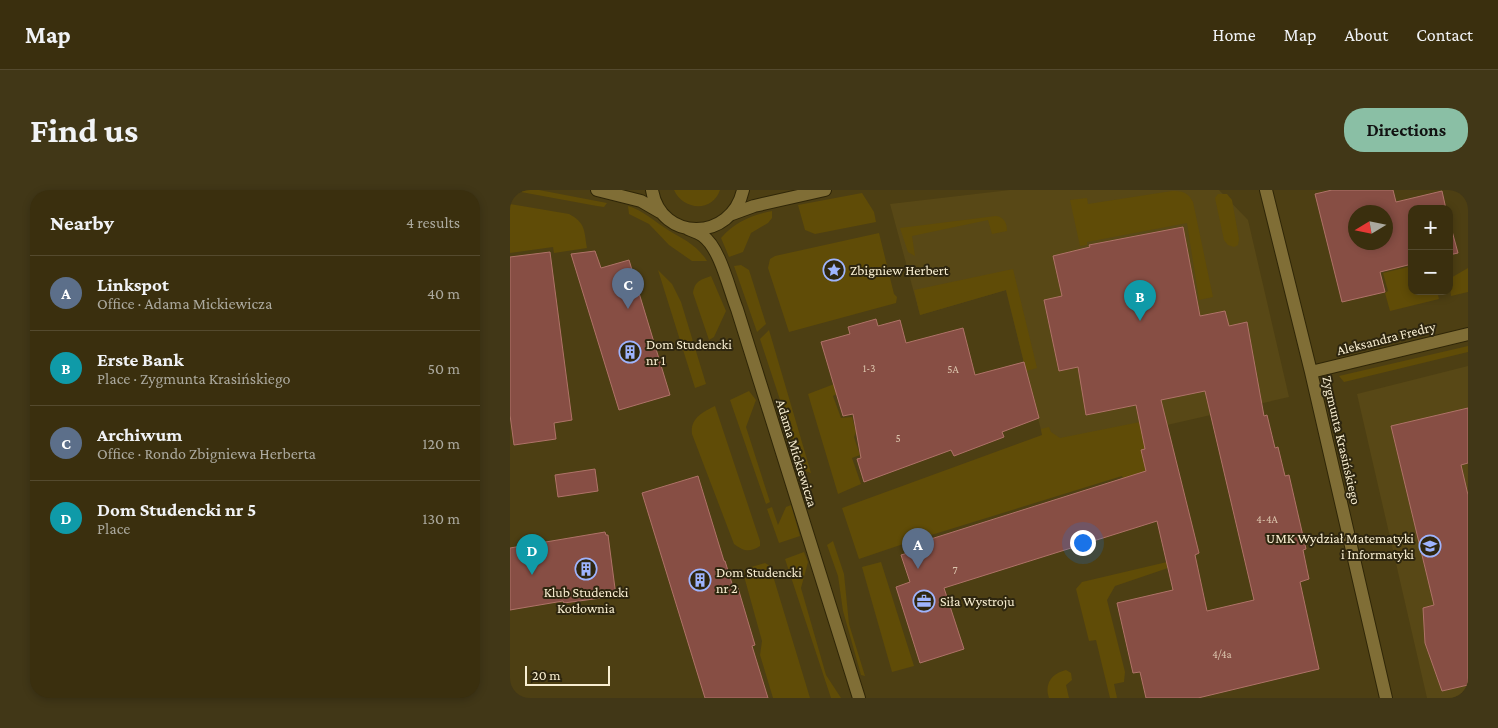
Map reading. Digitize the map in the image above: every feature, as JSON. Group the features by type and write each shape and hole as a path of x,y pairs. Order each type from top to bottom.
{"street":[{"name":"Adama Mickiewicza","path":"597,190 641,201 662,213 679,226 704,236 713,247 727,282 859,698"},
{"path":"652,190 653,198 662,213"},
{"path":"688,229 710,228 722,223 732,214 740,201 743,190"},
{"path":"732,214 754,206 825,190"},
{"name":"Zygmunta Krasińskiego","path":"1266,190 1311,372 1386,698"},
{"name":"Aleksandra Fredry","path":"1311,372 1468,334"}],"shaded area":[{"path":"510,190 539,190 607,203 604,207"},
{"path":"674,190 720,190 711,203 697,206 684,202"},
{"path":"1010,190 1219,190 1248,220 1289,397 1167,425 1045,446 1006,290 920,315 890,204"},
{"path":"1172,191 1184,193 1193,202 1213,297 1199,300 1187,223 1087,242 1087,245 1080,246 1070,200 1087,198 1088,204"},
{"path":"862,193 874,212 876,222 815,234 805,230 798,205"},
{"path":"1218,194 1227,194 1232,200 1239,239 1238,245 1234,247 1228,245 1224,240 1215,198"},
{"path":"510,204 569,214 575,217 581,224 587,248 554,253 553,247 510,253"},
{"path":"628,206 644,213 689,243 707,261 692,261 669,245 649,224 629,214"},
{"path":"772,211 772,218 768,223 751,233 743,252 729,257 721,238 726,232 744,220"},
{"path":"996,216 1004,221 1007,231 992,234 988,220 912,236 915,256 908,252 900,228"},
{"path":"879,233 894,294 897,297 896,303 789,332 768,268 770,259 775,256"},
{"path":"741,265 749,270 766,324 757,332 734,266"},
{"path":"1408,267 1408,295 1438,295 1439,299 1390,311 1385,293 1388,291 1383,273"},
{"path":"1468,268 1468,292 1451,296 1453,295 1453,277"},
{"path":"1013,269 1037,368 1026,371 1006,290 920,315 914,290"},
{"path":"658,270 672,284 681,302 706,384 695,388"},
{"path":"711,276 726,311 714,337 709,340 693,293 699,281"},
{"path":"769,330 811,473 803,470 760,339"},
{"path":"1468,346 1468,352 1344,382 1339,376"},
{"name":"UMK Wydział Matematyki i Informatyki","path":"1468,366 1468,698 1427,698 1357,394"},
{"path":"837,383 840,392 833,396 841,418 852,417 856,432 854,437 860,455 852,458 861,484 838,494 808,394"},
{"path":"749,391 756,400 746,427 770,502 766,504 730,400"},
{"path":"715,406 760,541 760,546 753,550 744,550 734,544 692,434 693,424 698,416"},
{"path":"1140,422 1145,449 1141,451 1157,518 1138,523 1122,476 859,559 842,508 1042,435 1041,429 1049,427 1051,432 1060,438"},
{"path":"791,505 800,536 779,543 767,509 772,507 778,525 786,507"},
{"path":"833,541 844,574 849,624 865,676 861,675 843,611 838,576 827,545"},
{"path":"804,552 808,562 801,588 826,675 841,698 831,698 785,559"},
{"path":"881,562 914,666 892,672 862,567"},
{"path":"1167,562 1168,568 1115,586 1107,600 1125,672 1124,682 1114,684 1117,698 1110,698 1096,640 1089,641 1076,589 1082,582"},
{"path":"765,563 770,566 810,698 773,698 760,655 762,641 744,576 748,568"},
{"path":"1066,670 1071,673 1072,680 1066,685 1069,698 1049,698 1048,684 1050,680 1061,671"}],"building":[{"path":"1332,190 1393,190 1396,202 1442,191 1445,205 1408,205 1408,265 1380,272 1385,292 1342,302 1315,194"},
{"path":"1183,227 1200,316 1225,311 1229,326 1247,322 1264,416 1267,415 1275,448 1278,447 1285,476 1289,475 1306,549 1303,550 1309,579 1300,582 1319,669 1198,698 1146,698 1140,672 1133,673 1117,603 1173,590 1157,521 944,588 964,649 920,663 896,587 910,582 901,555 918,550 915,544 1146,471 1141,450 1145,449 1136,405 1086,415 1078,367 1059,371 1044,300 1062,296 1053,256 1090,247 1089,245","holes":["1205,391 1254,600 1207,611 1195,555 1199,553 1161,400"]},
{"path":"1453,235 1458,253 1453,254"},
{"path":"595,251 601,268 629,260 670,395 619,410 571,254"},
{"path":"550,252 572,420 554,423 556,439 514,445 510,415 510,257"},
{"path":"876,319 878,326 900,320 906,343 963,328 975,375 1024,362 1039,418 1002,432 1004,437 954,456 951,450 864,482 857,459 861,458 853,414 843,416 821,342 850,334 848,327"},
{"path":"1468,408 1468,463 1461,465 1468,495 1468,685 1442,691 1425,643 1423,608 1434,605 1391,426"},
{"path":"595,469 598,491 558,497 555,475"},
{"name":"Dom Studencki nr 2","path":"698,476 734,590 738,588 755,645 752,646 768,698 705,698 642,493"},
{"path":"605,532 608,535 616,596 564,603 563,601 510,610 510,548"}],"place":[{"name":"Zbigniew Herbert","path":"834,270"},
{"name":"Archiwum","path":"628,309"},
{"name":"Erste Bank","path":"1140,321"},
{"name":"Dom Studencki nr 1","path":"630,352"},
{"name":"UMK Wydział Matematyki i Informatyki","path":"1430,546"},
{"name":"Klub Studencki Kotłownia","path":"586,569"},
{"name":"Linkspot","path":"918,569"},
{"name":"Dom Studencki nr 5","path":"532,575"},
{"name":"Dom Studencki nr 2","path":"700,580"},
{"name":"Siła Wystroju","path":"924,601"}]}
